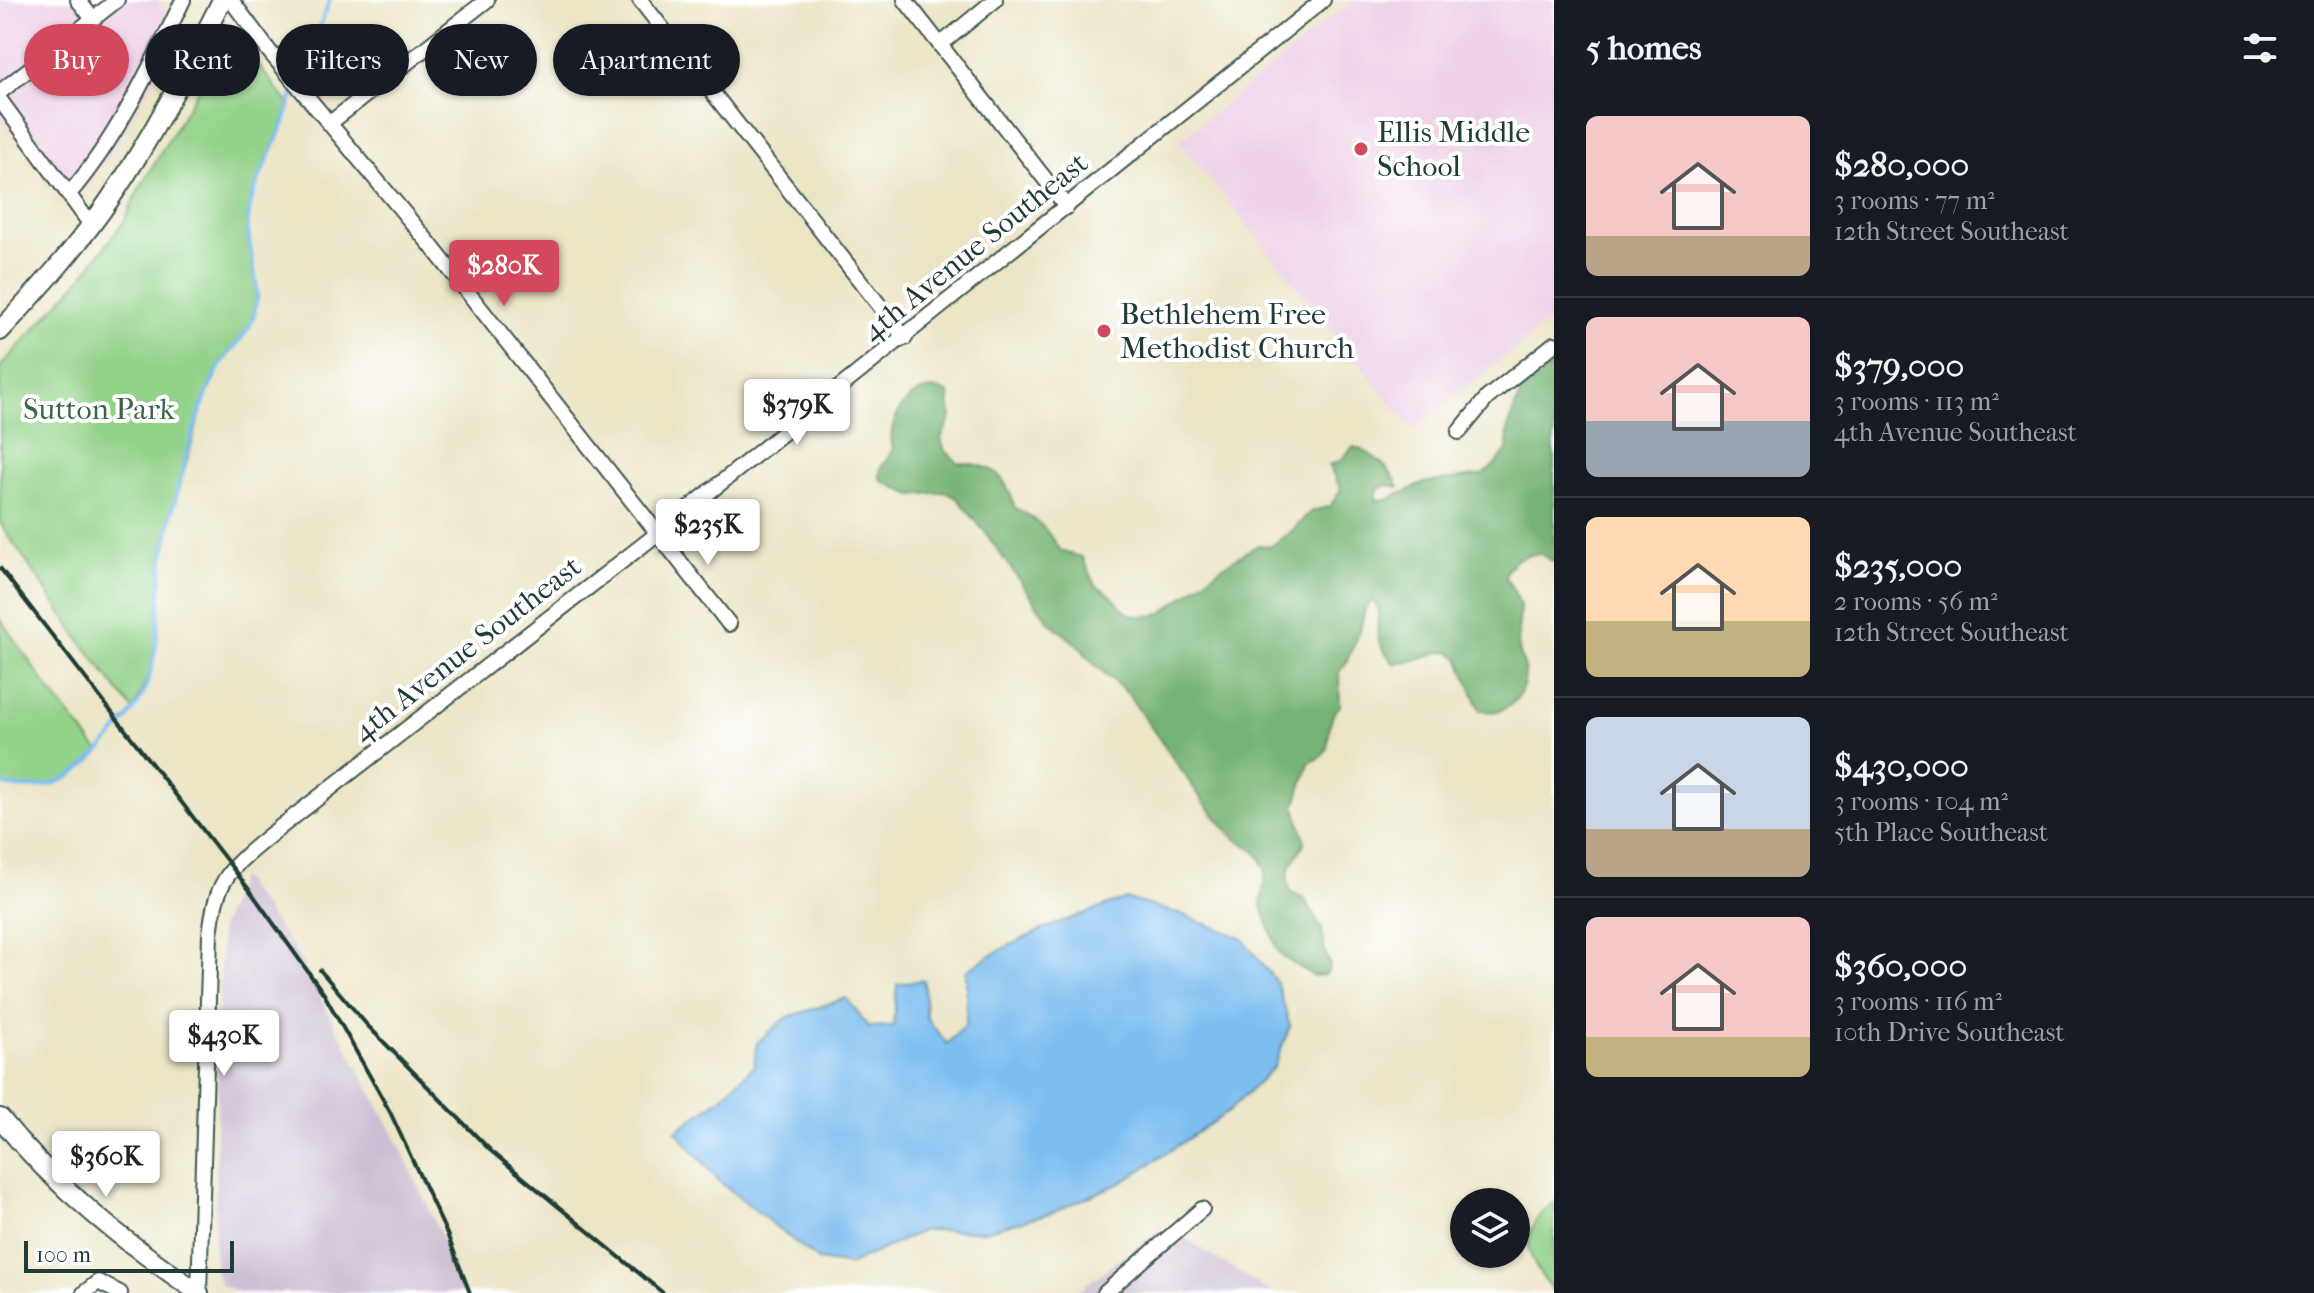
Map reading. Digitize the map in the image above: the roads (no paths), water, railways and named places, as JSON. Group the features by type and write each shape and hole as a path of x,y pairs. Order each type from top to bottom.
{"main road":[{"path":"0,331 91,225 158,122 222,0"},
{"path":"0,1118 44,1170 87,1211 199,1293"}],"street":[{"path":"78,0 93,19"},
{"path":"0,92 117,0"},
{"path":"69,194 123,118 183,0"},
{"path":"231,0 269,51 429,243 729,624"},
{"path":"330,123 487,0"},
{"path":"640,0 905,338"},
{"path":"905,0 1067,207"},
{"path":"940,45 995,0"},
{"name":"4th Avenue Southeast","path":"199,1293 210,935 215,899 221,884 243,858 905,338 1323,0"},
{"path":"0,100 91,225"},
{"path":"1459,432 1487,398 1554,344"},
{"path":"1105,1293 1202,1209"},
{"path":"84,1293 98,1282 120,1293"}],"water":[{"path":"1126,899 1181,914 1242,938 1277,983 1290,1026 1274,1067 1228,1112 1123,1182 1051,1213 984,1231 924,1230 849,1265 818,1260 720,1182 676,1131 721,1098 754,1066 757,1043 786,1018 846,998 869,1027 893,1026 897,984 924,980 926,1017 947,1044 966,1024 966,971 1023,938"}],"waterway":[{"path":"321,24 330,0"},
{"path":"0,784 37,787 67,778 93,759 139,702 152,668 164,554 197,420 218,369 248,329 254,314 257,291 248,235 249,213 258,180 293,96"}],"railway":[{"path":"0,568 251,892 324,994 390,1112 447,1234 470,1293"},
{"path":"320,970 367,1025 491,1151 663,1293"}],"place":[{"name":"Ellis Middle School","path":"1361,149"},
{"name":"Bethlehem Free Methodist Church","path":"1104,331"}],"park label":[{"name":"Sutton Park","path":"99,409"}]}
